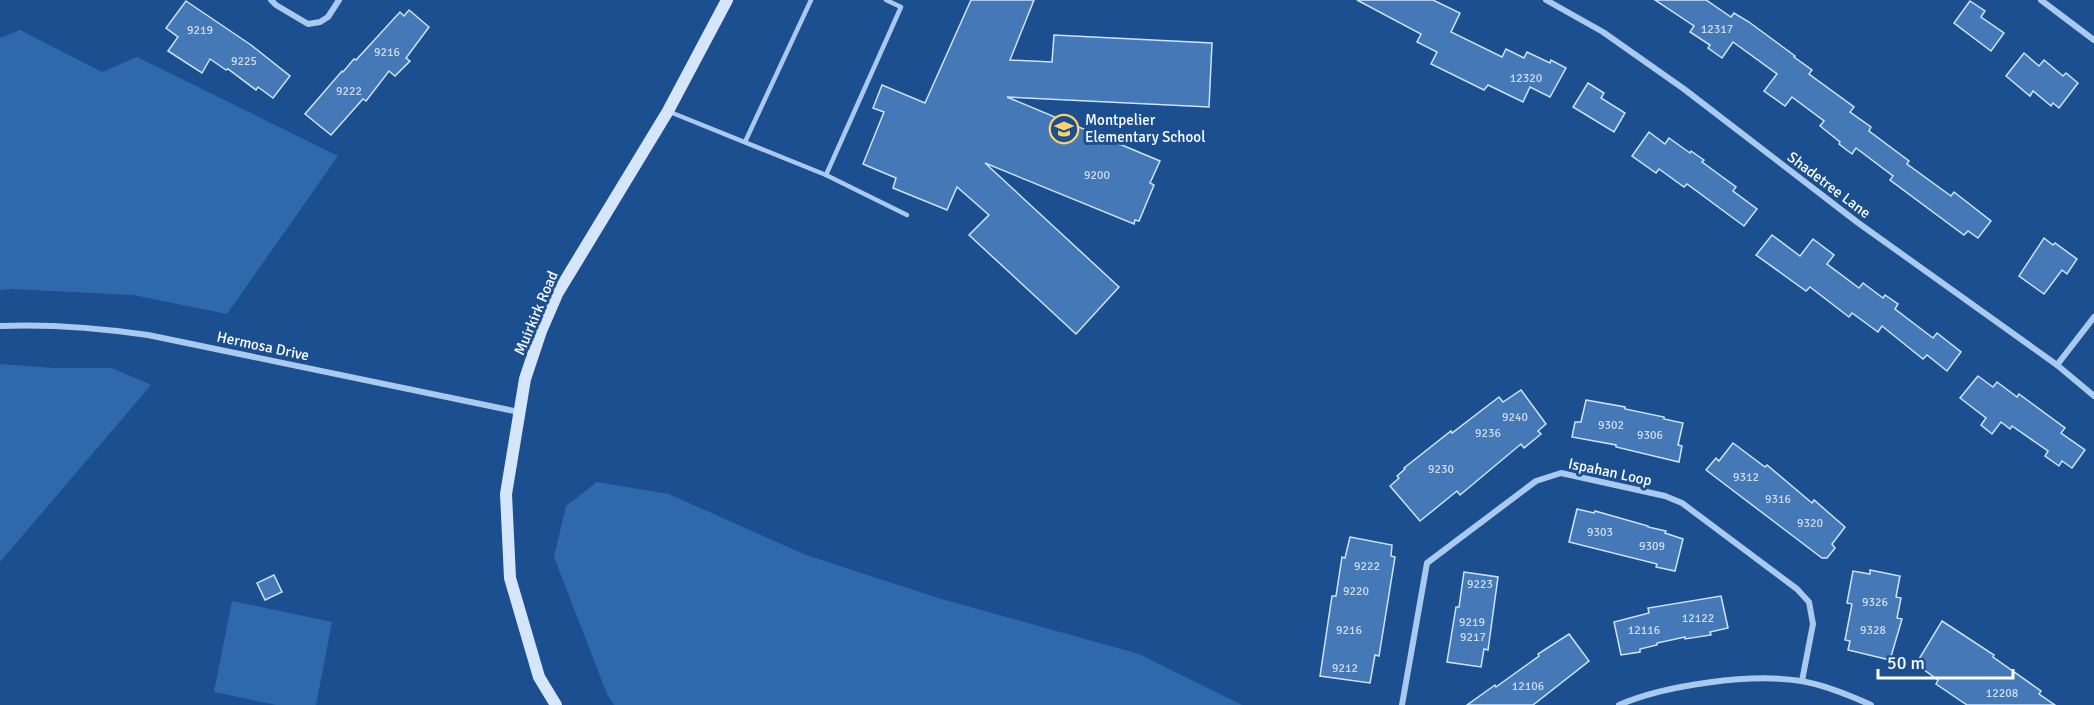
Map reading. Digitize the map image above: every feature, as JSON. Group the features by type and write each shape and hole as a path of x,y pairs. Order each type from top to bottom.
{"main road":[{"name":"Muirkirk Road","path":"556,705 539,677 510,578 506,494 519,412 531,358 557,294 668,111 727,0"}],"street":[{"path":"271,0 308,24 320,22 328,17 339,0"},
{"name":"Shadetree Lane","path":"1546,0 1604,32 1857,222 2056,365 2094,396"},
{"path":"2042,0 2094,40"},
{"path":"2056,365 2094,317"},
{"name":"Hermosa Drive","path":"0,326 91,327 148,335 519,412"},
{"name":"Ispahan Loop","path":"1402,705 1427,563 1536,481 1561,473 1665,496 1682,503 1797,589 1809,602 1813,624 1802,681"},
{"path":"1619,705 1665,690 1701,684 1779,679 1802,681 1835,690 1871,705"}],"lane":[{"path":"745,142 811,0"},
{"path":"886,0 901,8"},
{"path":"826,175 905,0"},
{"path":"668,111 826,175 908,215"}],"shaded area":[{"path":"20,30 102,72 137,57 338,156 227,314 133,295 0,290 0,38"},
{"path":"0,364 55,368 112,368 151,385 0,562"},
{"path":"597,482 669,494 806,555 938,598 1139,654 1242,705 614,705 607,694 554,557 566,506"},
{"path":"232,601 332,622 316,705 276,705 214,692"}],"building":[{"path":"971,0 1034,0 1010,60 1052,62 1054,35 1212,43 1209,107 1007,97 1160,161 1150,183 1154,185 1139,221 1135,220 1134,224 985,163 1119,287 1076,334 969,235 989,215 957,187 947,210 893,188 896,178 863,164 884,112 873,108 882,85 925,103"},
{"path":"1357,0 1433,0 1460,13 1451,32 1502,57 1506,49 1524,58 1527,52 1566,68 1550,97 1530,87 1523,102 1488,85 1484,90 1431,64 1437,52 1417,42 1421,34"},
{"path":"1655,0 1706,0 1731,17 1734,13 1749,22 1812,70 1809,74 1854,107 1850,112 1871,127 1869,131 1909,161 1907,164 1951,196 1954,192 1991,221 1978,238 1968,231 1964,235 1890,180 1893,176 1856,148 1852,154 1839,144 1840,142 1820,126 1824,121 1792,97 1785,106 1764,91 1777,74 1733,42 1722,58 1708,48 1710,45 1690,32 1694,26"},
{"path":"186,1 251,45 290,76 273,98 258,87 256,90 210,59 202,73 168,51 178,37 166,28"},
{"path":"1970,1 1985,11 1981,17 2004,33 1991,51 1954,23"},
{"path":"409,10 429,27 406,58 410,61 395,76 389,71 366,101 363,99 331,135 305,114 342,71 354,59 356,60 400,12 404,16"},
{"path":"2024,53 2039,66 2044,60 2063,76 2066,73 2078,83 2059,108 2053,103 2051,106 2033,91 2030,96 2006,76"},
{"path":"1588,83 1604,93 1601,98 1625,113 1614,132 1573,107"},
{"path":"1649,132 1665,144 1669,138 1690,153 1691,151 1736,187 1733,191 1757,209 1744,226 1687,184 1684,187 1659,169 1656,173 1632,156"},
{"path":"1772,235 1800,256 1813,239 1834,255 1827,264 1859,288 1863,283 1883,298 1885,295 1898,304 1895,309 1933,338 1937,333 1961,352 1947,371 1927,355 1923,359 1882,326 1878,332 1852,313 1849,317 1810,287 1806,291 1756,255"},
{"path":"2044,238 2077,259 2067,274 2062,270 2044,294 2019,276"},
{"path":"1978,376 1993,387 1997,382 2017,397 2019,394 2065,428 2061,433 2085,450 2072,468 2062,461 2059,466 2045,456 2048,451 2012,426 2010,429 2001,422 1992,434 1981,425 1986,418 1960,398"},
{"path":"1521,390 1546,424 1538,431 1541,434 1524,448 1521,444 1460,495 1457,491 1420,521 1390,486 1399,478 1397,476 1451,431 1452,433 1499,397 1503,402"},
{"path":"1586,400 1625,407 1625,409 1683,423 1678,445 1682,446 1679,462 1616,447 1616,445 1572,437 1575,422 1581,422"},
{"path":"1733,443 1765,467 1767,465 1812,503 1814,500 1845,527 1832,544 1835,548 1827,558 1822,558 1706,470 1716,458 1719,461"},
{"path":"1577,509 1594,513 1595,511 1666,531 1665,533 1683,539 1675,571 1656,567 1657,564 1569,542"},
{"path":"1350,537 1392,545 1391,556 1395,557 1379,656 1375,655 1370,683 1320,676 1332,596 1336,596 1342,557 1345,558"},
{"path":"1870,570 1900,576 1896,597 1901,598 1897,618 1902,619 1890,660 1848,650 1850,641 1845,640 1852,604 1847,603 1853,571 1870,574"},
{"path":"1464,572 1498,577 1488,650 1484,649 1481,667 1447,662"},
{"path":"274,575 282,592 265,600 257,583"},
{"path":"1721,596 1728,628 1710,632 1711,635 1685,639 1685,637 1657,643 1657,645 1640,649 1640,652 1621,655 1614,622 1649,613 1648,608"},
{"path":"1942,621 1994,655 1993,657 2041,691 2039,694 2055,705 1967,705 1936,684 1938,680 1916,664"},
{"path":"1569,634 1589,661 1533,705 1467,705 1495,685 1496,687 1539,656 1538,654"}],"place":[{"name":"Montpelier Elementary School","path":"1064,129"}]}
